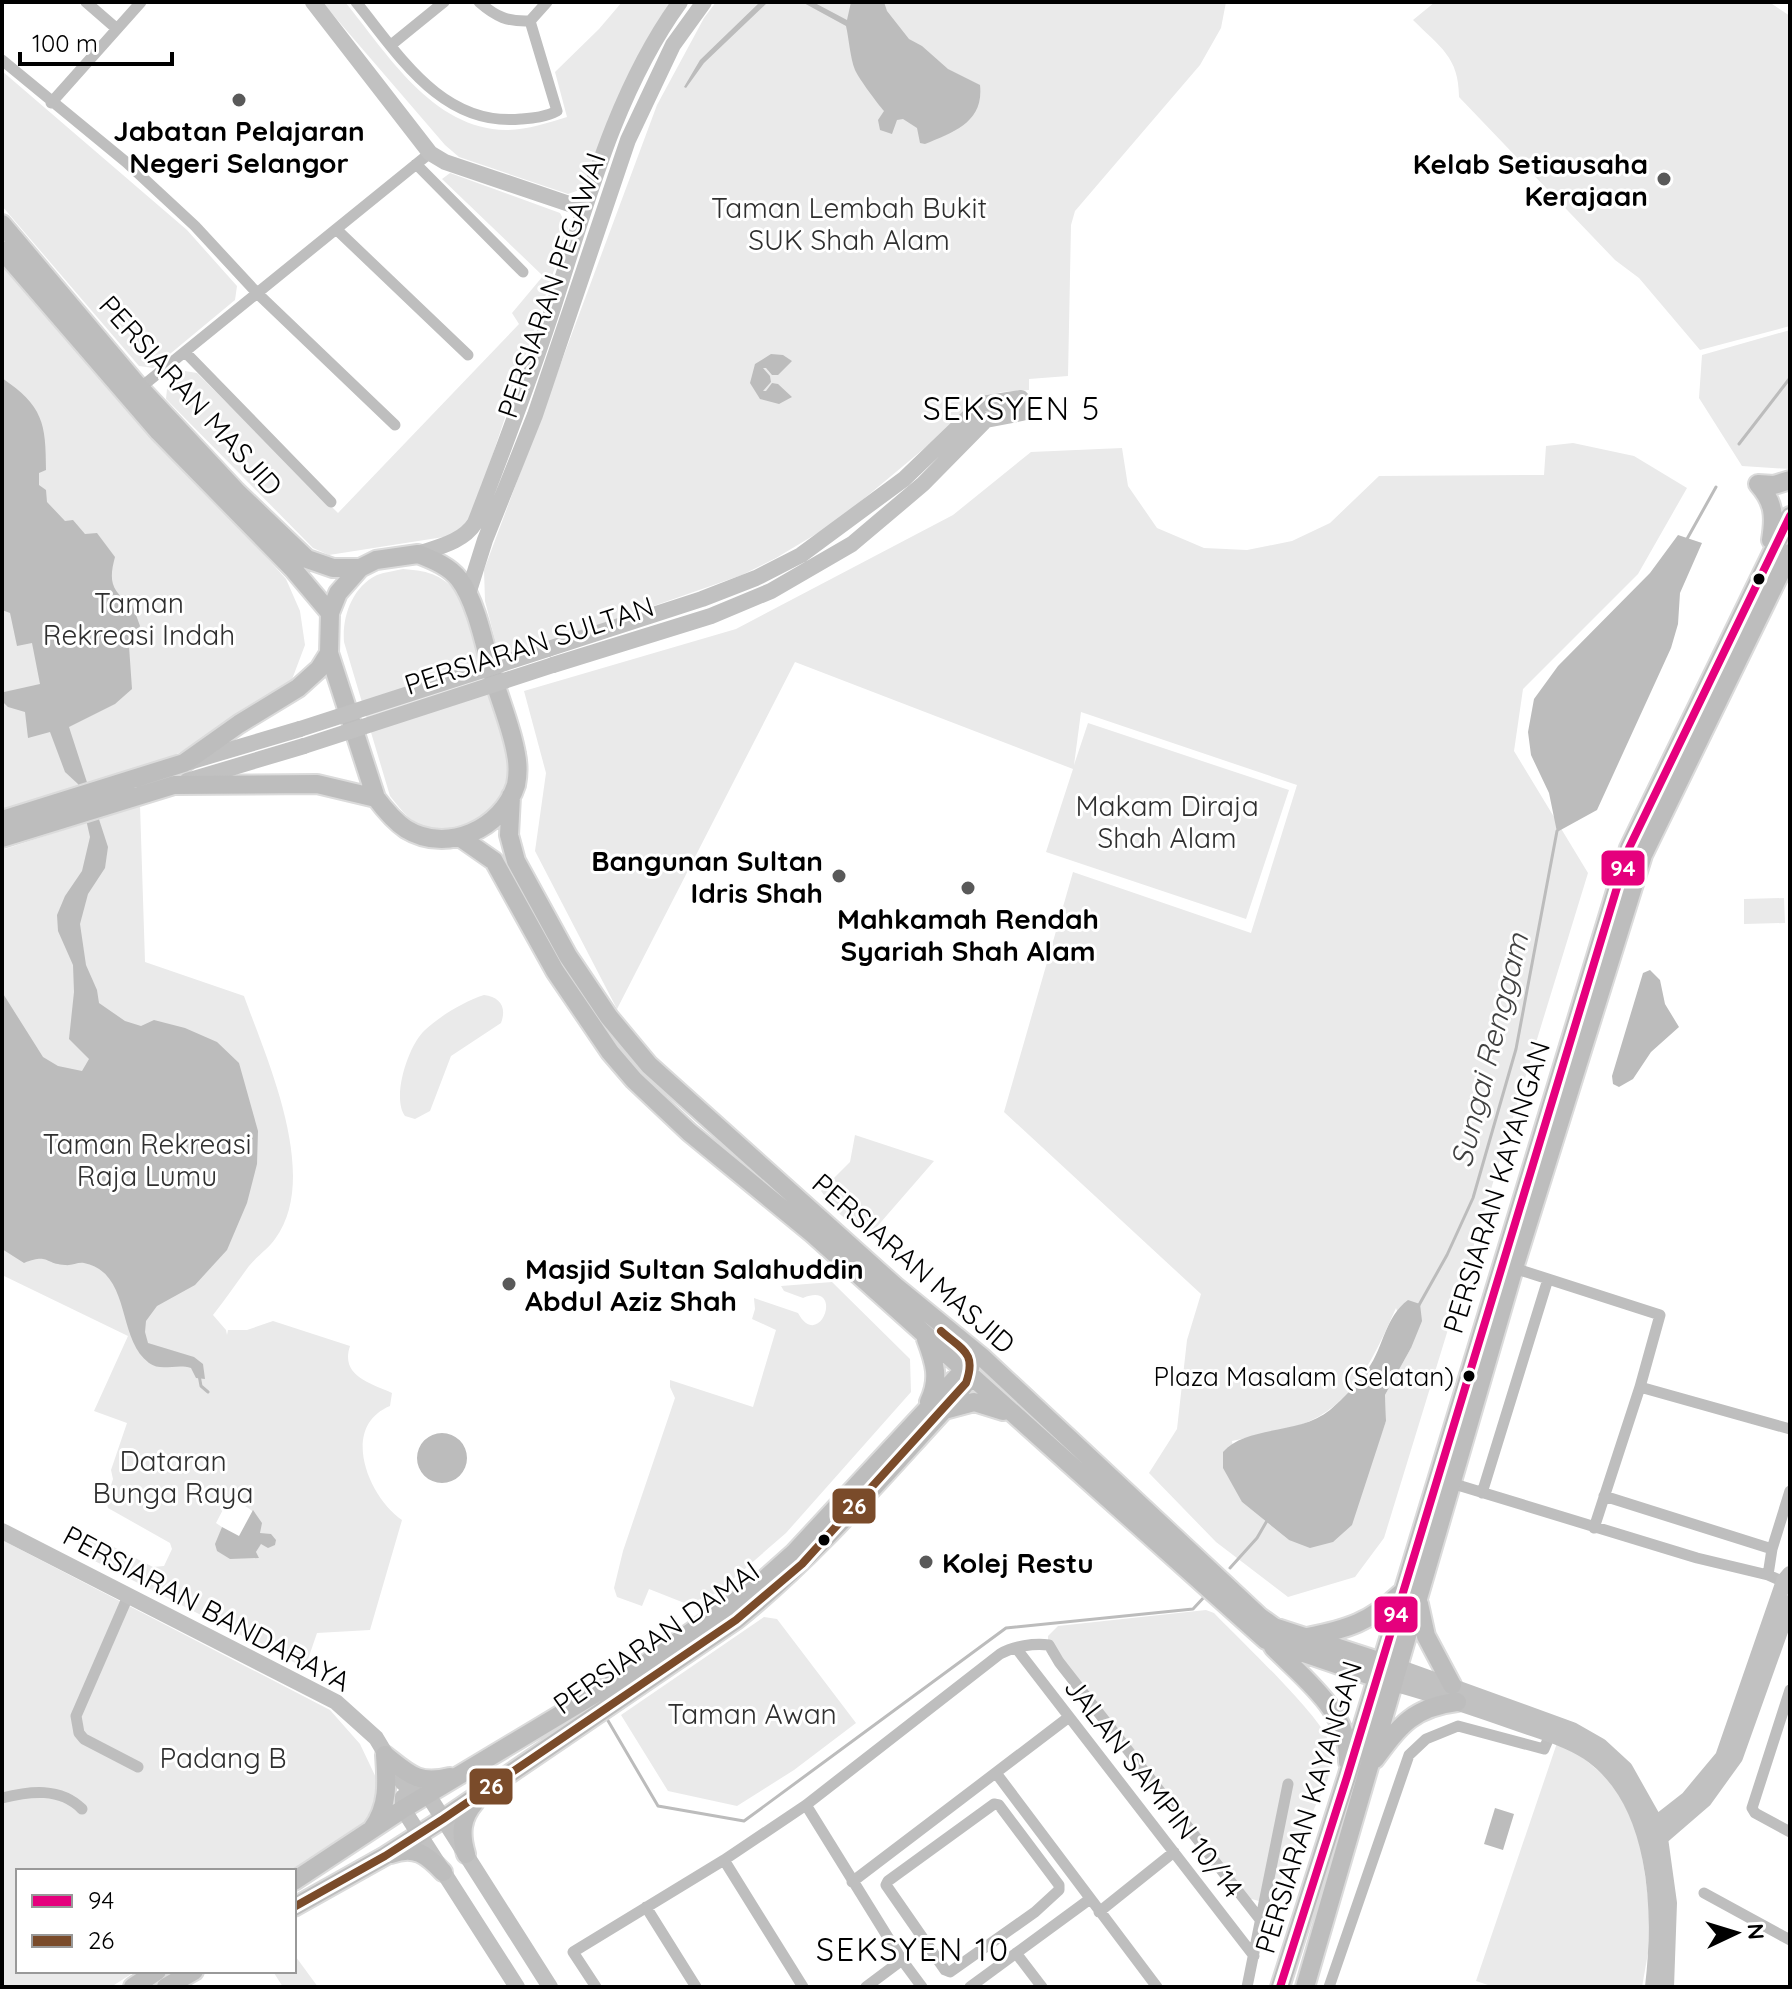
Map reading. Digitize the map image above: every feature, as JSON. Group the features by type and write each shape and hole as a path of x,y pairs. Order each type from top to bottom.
{"main road":[{"name":"PERSIARAN MASJID","path":"2,224 140,388 236,491 307,559 333,568 360,568"},
{"name":"PERSIARAN MASJID","path":"2,250 159,432 293,569 330,613"},
{"path":"1783,559 1775,514 1769,497 1758,484 1774,485 1790,480"},
{"name":"PERSIARAN KAYANGAN","path":"1410,1595 1451,1483 1514,1268 1643,855 1783,559 1790,516"},
{"path":"468,594 453,571 418,554 376,560 360,568 338,593 330,613 329,653 376,798 389,815 407,829 436,839 461,838 484,827 498,815 511,796"},
{"name":"PERSIARAN KAYANGAN","path":"1280,1987 1356,1775 1388,1673 1629,848 1783,559"},
{"name":"PERSIARAN MASJID","path":"468,594 516,754 516,783 511,796 509,835 516,861 568,956 609,1017 649,1065 895,1286 983,1358 1260,1617 1274,1627 1388,1673"},
{"path":"184,763 298,688 319,669 329,653"},
{"name":"PERSIARAN SULTAN","path":"2,838 129,789 184,763"},
{"path":"174,785 317,784 376,798"},
{"name":"PERSIARAN SULTAN","path":"2,820 129,789 174,785"},
{"name":"PERSIARAN MASJID","path":"461,838 494,861 578,1008 634,1080 689,1132 813,1234 1266,1640 1388,1673"},
{"path":"895,1286 968,1355 971,1362 969,1373 984,1372 1031,1405"},
{"path":"925,1337 937,1371 935,1409 974,1402 1011,1414"},
{"name":"PERSIARAN DAMAI","path":"296,1880 403,1809 648,1662 802,1564 935,1409 966,1383 969,1373"},
{"name":"PERSIARAN DAMAI","path":"296,1906 443,1819 736,1620 763,1590"},
{"path":"1304,1637 1349,1629 1410,1595 1426,1636 1455,1693 1413,1715 1356,1775"},
{"path":"1266,1640 1328,1703 1338,1719 1356,1775"},
{"path":"385,1755 412,1777 421,1780 463,1774"},
{"path":"371,1830 379,1820 385,1802 385,1755"},
{"name":"PERSIARAN KAYANGAN","path":"1305,1987 1356,1775"},
{"path":"466,1854 462,1842 463,1820 466,1811 484,1791"},
{"path":"385,1856 400,1850 417,1851 426,1855 443,1872"},
{"path":"133,1987 154,1973"},
{"path":"166,1987 190,1973"}],"street":[{"path":"86,2 117,29"},
{"path":"51,103 141,2"},
{"path":"313,2 430,153 445,162 584,209"},
{"path":"356,2 418,80 449,104 477,115 508,120 557,111 530,21"},
{"path":"391,45 444,2"},
{"path":"479,2 496,16 511,21 530,21 547,2"},
{"name":"PERSIARAN PEGAWAI","path":"418,554 469,533 475,523 521,407 613,129 658,32 680,2"},
{"name":"PERSIARAN PEGAWAI","path":"468,594 485,540 535,415 628,140 673,45 704,2"},
{"path":"2,60 126,162 168,201 257,293 395,425"},
{"path":"140,388 430,153"},
{"path":"416,164 523,272"},
{"path":"336,229 468,355"},
{"path":"186,353 331,502"},
{"name":"PERSIARAN SULTAN","path":"174,785 304,746 756,578 801,555 904,479 982,404 1022,405"},
{"name":"PERSIARAN SULTAN","path":"184,763 550,657"},
{"path":"1514,1268 1660,1315 1594,1528"},
{"path":"1482,1493 1548,1279"},
{"path":"1640,1387 1790,1429"},
{"path":"1451,1483 1594,1528 1783,1578"},
{"path":"1651,1833 1688,1799 1723,1757 1783,1578 1772,1549 1790,1491"},
{"path":"1604,1496 1772,1549"},
{"name":"PERSIARAN BANDARAYA","path":"2,1531 336,1702 376,1738 403,1783"},
{"path":"129,1594 76,1716 79,1733 84,1739 138,1767"},
{"path":"1651,1833 1704,1800 1735,1757 1790,1603"},
{"path":"596,1987 573,1952 724,1860 806,1805 1000,1654 1040,1644 1049,1645 1059,1662 1259,1918"},
{"name":"JALAN SAMPIN 10/14","path":"1016,1648 1254,1956"},
{"path":"1388,1673 1455,1693 1552,1729 1604,1764 1651,1833 1669,1903 1666,1987"},
{"path":"1790,1690 1752,1808 1755,1813 1790,1832"},
{"path":"852,1882 1069,1717"},
{"path":"1329,1987 1409,1755 1426,1739 1458,1726 1544,1749 1552,1729"},
{"path":"996,1773 1157,1987"},
{"path":"517,1987 403,1809 403,1783 428,1795 550,1987"},
{"path":"1247,1987 1288,1784"},
{"path":"2,1798 49,1792 68,1797 82,1809"},
{"path":"994,1804 999,1805 1059,1885 1056,1895 954,1971 945,1970 888,1891 888,1881 955,1832 994,1804"},
{"path":"806,1805 852,1882 922,1987"},
{"path":"942,1814 955,1832"},
{"path":"1651,1833 1656,1905 1653,1987"},
{"path":"907,1840 920,1857"},
{"path":"1099,1912 1174,1852"},
{"path":"724,1860 803,1987"},
{"path":"1704,1893 1790,1940"},
{"path":"970,1987 1090,1899"},
{"path":"646,1907 696,1987"},
{"path":"1035,1912 1048,1930"},
{"path":"982,1950 995,1968"},
{"path":"1016,1953 1042,1987"},
{"path":"866,1987 902,1960"}],"green space":[{"path":"322,2 345,2 395,65 434,103 456,117 480,126 506,130 567,117 555,72 622,2 671,2 621,92 585,188 568,194 459,157 445,145"},
{"name":"Taman Lembah Bukit SUK Shah Alam","path":"716,2 1226,2 1221,28 1200,65 1075,211 1071,225 1068,376 1029,379 1029,390 987,396 836,522 776,558 742,575 505,658 499,655 485,601 484,570 657,105 704,18"},
{"name":"Kelab Setiausaha Kerajaan","path":"1435,2 1769,2 1790,16 1790,326 1700,350 1639,278 1615,260 1459,97 1452,62 1413,20"},
{"path":"2,71 187,230 237,286 235,300 153,368 139,366 2,206"},
{"path":"450,173 560,213 568,228 471,520 450,536 329,555 313,548 166,399 167,389 185,371 197,373 338,513 519,324 512,313 543,276 442,179"},
{"name":"Taman Rekreasi Indah","path":"2,265 286,579 300,611 305,645 291,682 253,711 170,758 2,813"},
{"path":"1790,330 1790,469 1742,466 1699,398 1702,355"},
{"name":"Makam Diraja Shah Alam","path":"1573,443 1634,456 1687,488 1638,574 1523,689 1514,751 1588,873 1384,1538 1355,1577 1288,1597 1216,1542 1149,1473 1177,1429 1187,1340 1201,1294 1004,1112 1073,872 1251,933 1297,785 1081,712 1074,765 1088,723 1289,790 1246,919 1046,852 1073,769 795,662 617,1009 535,851 546,773 524,691 736,629 953,515 1031,452 1122,448 1128,486 1157,528 1204,548 1247,550 1292,541 1330,523 1379,476 1544,475 1546,446","holes":["1396,1308 1411,1348 1385,1395 1386,1421 1373,1457 1289,1540 1242,1502 1232,1441 1300,1425 1334,1406 1360,1377 1380,1344"]},
{"path":"403,569 436,576 462,596 513,754 506,798 487,817 454,829 432,829 417,823 390,796 344,642 347,613 361,587 377,575"},
{"name":"Taman Rekreasi Raja Lumu","path":"140,805 145,962 244,996 276,1085 291,1152 293,1184 288,1213 275,1239 249,1266 213,1315 227,1335 228,1330 247,1330 273,1321 350,1346 349,1365 353,1371 366,1382 392,1393 390,1406 375,1416 366,1430 363,1445 364,1463 370,1480 390,1510 402,1520 370,1630 317,1633 305,1668 79,1553 77,1534 84,1532 153,1567 164,1566 172,1549 170,1543 108,1508 106,1500 113,1479 111,1470 127,1423 94,1411 128,1336 2,1275 2,850","holes":["229,1498 256,1515 260,1526 256,1552 216,1544 222,1527 216,1523"]},
{"path":"1784,898 1785,923 1744,924 1744,899"},
{"path":"484,995 501,1004 501,1023 451,1056 430,1111 415,1119 405,1116 401,1107 401,1084 408,1058 419,1037 445,1014"},
{"path":"855,1135 934,1161 868,1237 836,1211 821,1191 850,1162"},
{"path":"832,1282 910,1359 911,1392 786,1533 717,1593 687,1604 649,1589 642,1606 617,1597 614,1588 623,1551 675,1398 670,1380 753,1407 776,1330 752,1319 754,1298 798,1313 806,1323 814,1325 825,1314 823,1298 816,1295 803,1298 784,1291 781,1286"},
{"name":"Padang B","path":"2,1540 330,1710 360,1744 380,1786 377,1819 296,1870 16,1869 16,1973 133,1973 111,1987 2,1987"},
{"path":"1206,1610 1214,1613 1296,1697 1323,1730 1330,1747 1328,1779 1273,1897 1259,1901 1244,1897 1048,1654 1048,1636 1058,1626"},
{"name":"Taman Awan","path":"764,1617 777,1619 856,1723 794,1770 737,1806 668,1791 621,1715"},
{"path":"1557,1743 1576,1752 1613,1783 1639,1833 1649,1904 1648,1953 1642,1987 1494,1987 1476,1981"},
{"path":"296,1957 318,1987 283,1987 274,1973 296,1973"}],"shaded area":[{"path":"760,2 768,2 704,63 684,87 700,60"},
{"path":"802,2 813,2 847,20 851,2 884,2 887,11 909,39 948,69 980,85 980,98 972,117 956,130 925,144 920,143 917,128 903,119 897,120 892,134 880,130 878,120 884,111 855,70 846,26"},
{"path":"771,354 783,355 792,361 778,375 772,375 763,368 771,382 763,391 772,383 778,384 792,397 779,404 760,399 750,383 755,364"},
{"path":"2,378 34,407 43,428 46,470 39,473 39,485 46,490 47,502 65,521 73,520 85,534 97,533 115,557 112,572 115,590 132,604 140,626 129,646 132,689 115,704 69,727 108,847 105,868 88,894 80,924 86,965 99,1003 125,1021 141,1026 154,1020 185,1028 217,1042 239,1063 258,1131 257,1164 247,1203 227,1250 195,1285 157,1306 146,1321 148,1343 194,1357 203,1364 205,1379 196,1378 191,1368 159,1367 149,1363 132,1338 117,1292 110,1279 99,1269 84,1263 65,1265 42,1259 24,1263 2,1249 2,992 43,1057 58,1066 82,1071 89,1059 69,1039 74,992 73,965 58,931 57,915 65,896 82,871 90,837 78,784 65,772 50,732 28,738 25,712 8,707 2,701 4,692 40,684 32,643 17,646 10,613 2,610"},
{"path":"1678,535 1702,543 1680,593 1678,624 1671,648 1597,810 1557,832 1549,793 1531,755 1528,732 1534,699 1558,666 1650,573"},
{"path":"1650,970 1660,980 1665,1004 1679,1027 1651,1052 1633,1079 1619,1087 1613,1084 1612,1076 1643,973"},
{"path":"1408,1300 1420,1304 1422,1321 1385,1395 1386,1421 1352,1525 1333,1542 1310,1548 1289,1540 1242,1502 1223,1468 1223,1452 1233,1443 1259,1433 1304,1423 1330,1410 1368,1369 1389,1323"},
{"path":"442,1433 459,1441 467,1458 459,1475 442,1483 425,1475 417,1458 425,1441"},
{"path":"253,1510 262,1523 260,1533 271,1534 276,1540 275,1545 268,1548 261,1544 256,1552 259,1558 230,1559 217,1551 215,1544 222,1527 239,1536"},
{"path":"1495,1808 1514,1814 1503,1850 1484,1844"}],"waterway":[{"name":"Sungai Renggam","path":"1739,444 1790,378"},
{"name":"Sungai Renggam","path":"1687,539 1716,487"},
{"name":"Sungai Renggam","path":"1419,1305 1447,1255 1473,1198 1516,1049 1557,831"},
{"name":"Sungai Renggam","path":"199,1375 201,1386 208,1392"},
{"name":"Sungai Renggam","path":"1230,1568 1257,1538 1268,1519"},
{"name":"Sungai Renggam","path":"607,1719 658,1806 744,1821 1006,1628 1193,1609 1206,1595"},
{"name":"Sungai Renggam","path":"579,1681 588,1688"}],"transit line":[{"name":"94","path":"1280,1987 1347,1777 1629,848 1790,516"},
{"name":"26","path":"296,1906 443,1819 736,1620 802,1564 966,1383 970,1364 966,1352 941,1331"}],"place":[{"name":"Jabatan Pelajaran Negeri Selangor","path":"239,100"},
{"name":"Kelab Setiausaha Kerajaan","path":"1664,179"},
{"name":"Bangunan Sultan Idris Shah","path":"839,876"},
{"name":"Mahkamah Rendah Syariah Shah Alam","path":"968,888"},
{"name":"Masjid Sultan Salahuddin Abdul Aziz Shah","path":"509,1284"},
{"name":"Plaza Masalam (Selatan)","path":"1469,1376"},
{"name":"Kolej Restu","path":"926,1562"}],"district":[{"name":"SEKSYEN 5","path":"1012,408"},
{"name":"SEKSYEN 10","path":"913,1949"}],"park label":[{"name":"Dataran Bunga Raya","path":"173,1476"}]}
